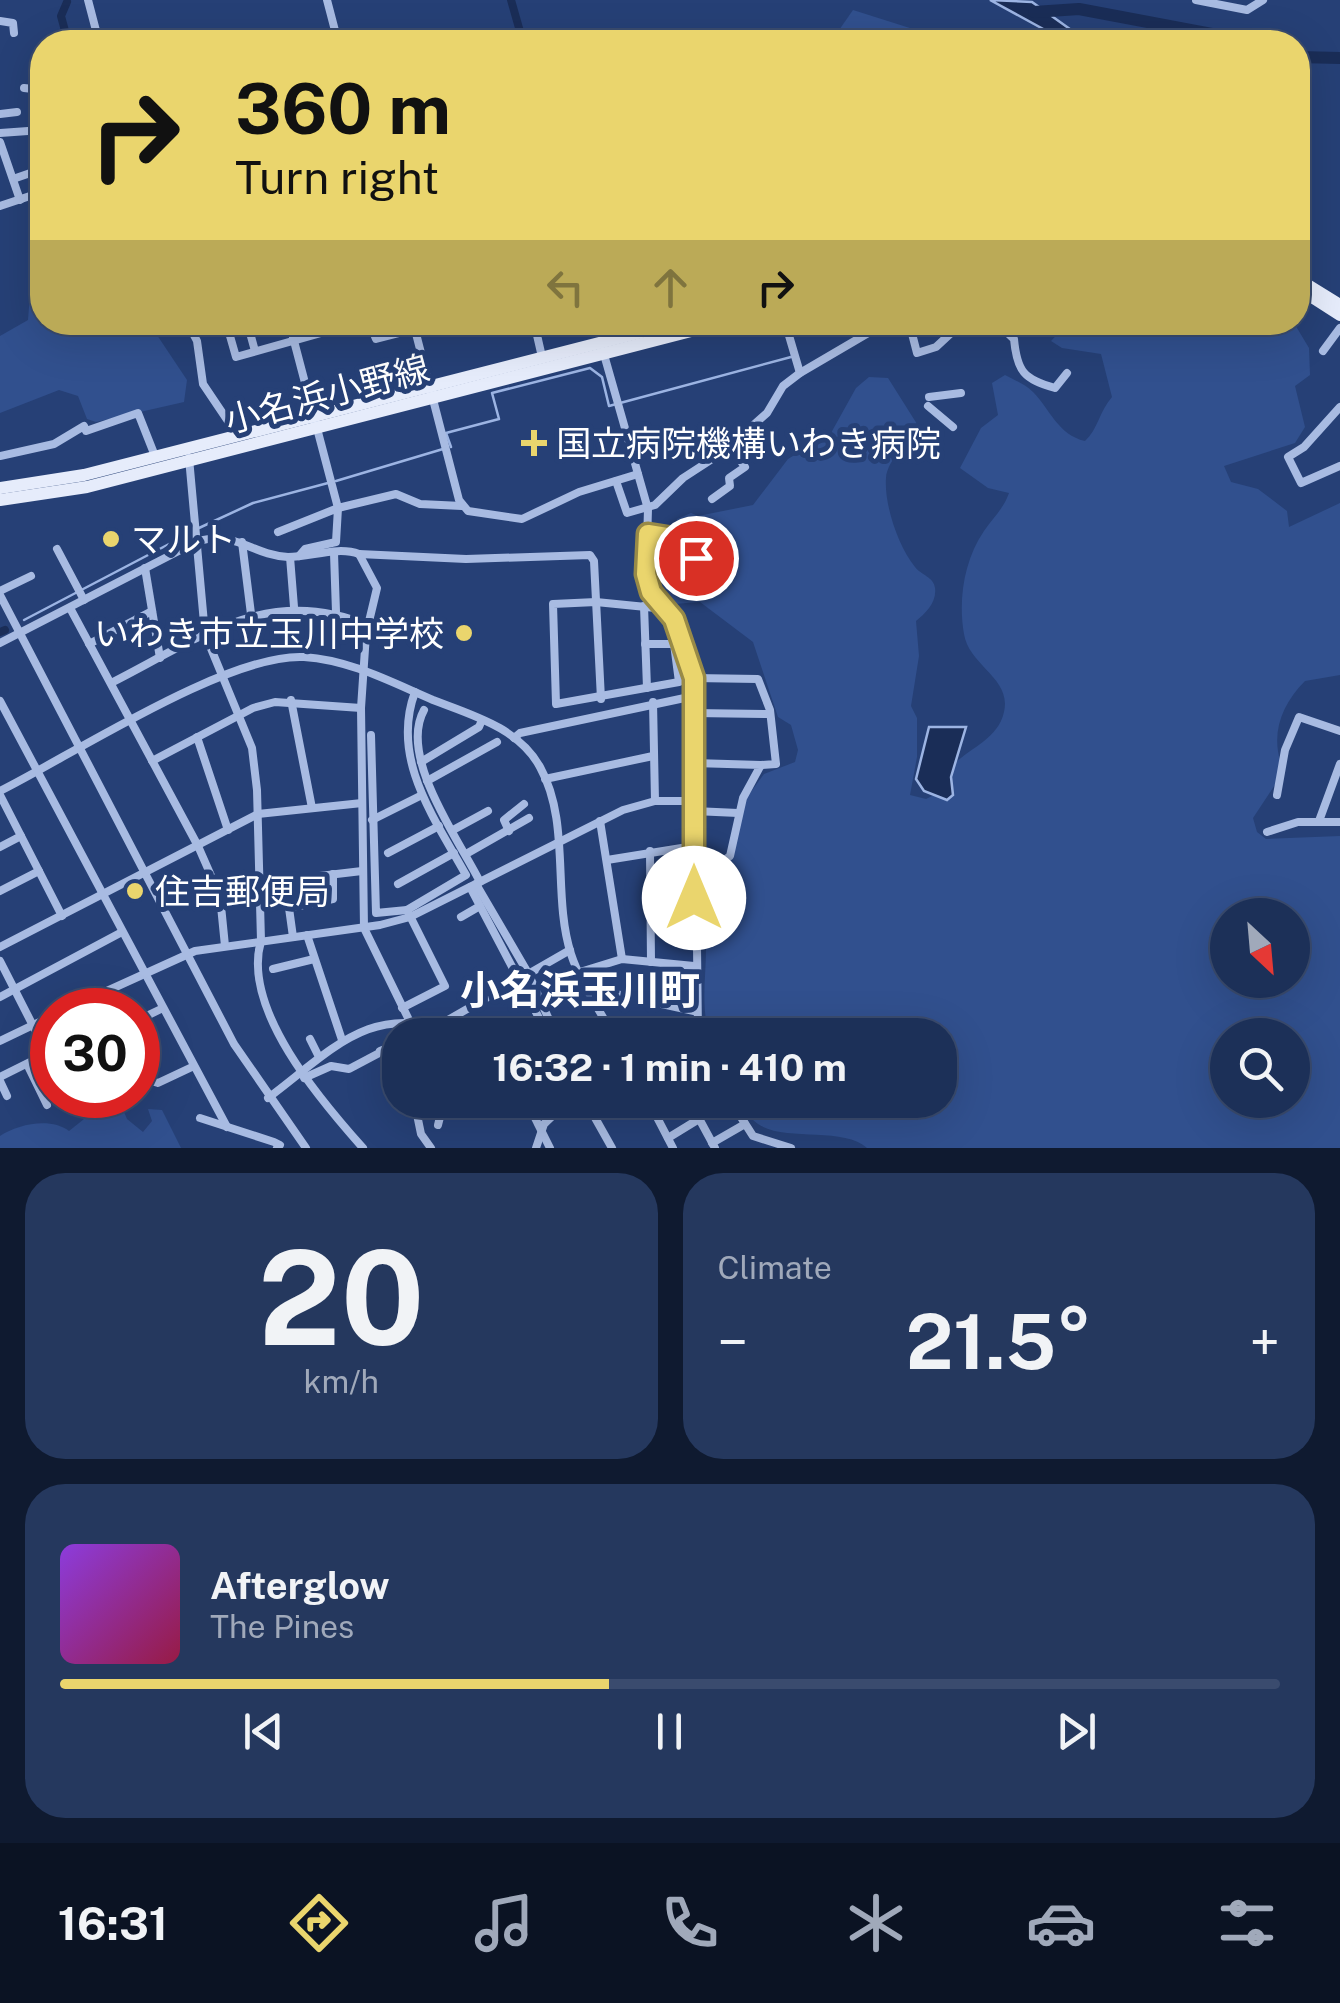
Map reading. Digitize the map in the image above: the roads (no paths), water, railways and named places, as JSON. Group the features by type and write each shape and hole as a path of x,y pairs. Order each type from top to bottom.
{"main road":[{"path":"1310,286 1340,304"},
{"path":"1310,296 1340,315"},
{"name":"小名浜小野線","path":"0,500 56,494 188,455 642,335"},
{"name":"小名浜小野線","path":"432,392 542,358 664,335"},
{"name":"小名浜小野線","path":"0,488 37,485 156,456 188,455 238,436 314,423"}],"street":[{"path":"88,0 96,30"},
{"path":"327,0 335,30"},
{"path":"1196,0 1247,10 1263,0"},
{"path":"0,22 14,23 14,33"},
{"path":"24,88 30,89"},
{"path":"0,114 17,112"},
{"path":"0,132 30,131"},
{"path":"0,142 20,200"},
{"path":"13,178 30,173"},
{"path":"0,206 30,196"},
{"path":"1323,351 1340,328"},
{"path":"194,335 203,384 238,436"},
{"path":"230,335 236,357 310,335"},
{"path":"250,335 255,352"},
{"path":"292,335 338,508 336,542 305,549 294,556"},
{"path":"416,335 462,506"},
{"path":"537,335 542,358"},
{"path":"789,335 800,374"},
{"path":"616,481 626,512 648,509 730,446 767,412 782,386 864,335"},
{"path":"913,335 918,353 936,348 950,335"},
{"path":"1010,335 1014,339 1018,370 1028,380 1055,388 1067,373"},
{"path":"602,348 648,509 646,574 651,592 666,608 687,648 694,678 694,1018"},
{"path":"953,427 928,401 961,394"},
{"path":"1336,410 1340,424"},
{"path":"1336,410 1304,447 1288,457 1301,483 1340,466"},
{"path":"0,456 54,444 84,426 86,432 138,413 156,456"},
{"path":"712,500 730,486 728,478 744,467 730,446"},
{"path":"188,455 205,634 252,748 262,942 258,953 274,1025 303,1074 364,1148"},
{"path":"278,532 338,508 396,494 420,504 462,506 522,519 638,474"},
{"path":"648,534 673,538 706,566 696,536 700,528 710,532"},
{"path":"0,643 198,541 230,537 267,554 294,556 334,553 466,559 590,555 601,699"},
{"path":"242,542 251,614"},
{"path":"58,550 84,600"},
{"path":"334,553 336,612"},
{"path":"359,554 377,588 369,626 362,708 364,928 408,1018"},
{"path":"294,556 294,607"},
{"path":"145,568 160,658"},
{"path":"31,576 0,593 144,874 268,1098 306,1148"},
{"path":"645,644 674,644 678,682 601,699 556,704 553,604 596,602 666,608"},
{"path":"644,606 647,688"},
{"path":"111,683 251,614 294,607 336,612 369,626"},
{"path":"70,608 198,846 220,896 225,946"},
{"path":"90,644 152,611"},
{"path":"62,916 0,793 222,675 278,658 328,660 482,720 514,738 545,778 570,950 604,1018"},
{"path":"694,678 755,677 770,714 776,764 694,763"},
{"path":"371,735 376,913 408,913 466,875 422,795 408,742 415,692"},
{"path":"514,738 520,733 652,702 694,696"},
{"path":"152,760 241,714 291,700 362,708"},
{"path":"291,700 312,808"},
{"path":"0,701 227,1127"},
{"path":"652,702 655,801"},
{"path":"424,710 418,729 420,762 466,854 480,906 539,1018"},
{"path":"694,714 770,714"},
{"path":"1277,795 1285,750 1299,716 1340,731"},
{"path":"420,762 479,727 482,720"},
{"path":"197,737 228,830"},
{"path":"428,781 498,742"},
{"path":"545,778 653,756"},
{"path":"1319,821 1340,764"},
{"path":"694,864 720,864 730,856 738,812 761,765"},
{"path":"372,820 422,795"},
{"path":"110,988 188,953 364,928 408,913 600,821 655,801 738,812"},
{"path":"0,947 258,814 362,803"},
{"path":"509,830 504,820 524,804"},
{"path":"453,830 488,810"},
{"path":"466,854 529,818"},
{"path":"600,821 622,959"},
{"path":"1266,832 1319,821 1340,822"},
{"path":"388,853 439,826"},
{"path":"0,847 21,836"},
{"path":"607,860 694,846"},
{"path":"650,852 651,962"},
{"path":"398,884 454,853"},
{"path":"0,891 39,871"},
{"path":"260,884 362,871"},
{"path":"293,937 289,908 333,899 333,874"},
{"path":"475,884 528,973 548,1018"},
{"path":"461,917 480,906"},
{"path":"402,1008 445,986 408,913"},
{"path":"0,997 122,932"},
{"path":"307,936 342,1040"},
{"path":"451,1018 570,950"},
{"path":"273,969 314,959"},
{"path":"580,972 622,959 694,966"},
{"path":"0,961 30,1017"},
{"path":"594,999 611,994 694,1010"},
{"path":"268,1098 342,1040 382,1025"},
{"path":"0,1041 30,1027"},
{"path":"310,1038 319,1056"},
{"path":"303,1074 323,1068 349,1068 380,1052 382,1055"},
{"path":"27,1064 30,1070"},
{"path":"7,1096 0,1079 30,1064"},
{"path":"160,1082 192,1067"},
{"path":"200,1118 277,1146 293,1132"},
{"path":"418,1118 422,1137 431,1148"},
{"path":"438,1125 441,1118"},
{"path":"534,1118 550,1148"},
{"path":"536,1148 541,1130 552,1118"},
{"path":"595,1118 612,1148"},
{"path":"657,1118 673,1148"},
{"path":"741,1118 764,1142 786,1143 790,1148"},
{"path":"668,1138 699,1119 713,1146 745,1124"}],"waterway":[{"path":"511,0 520,30"},
{"path":"65,30 61,16 67,2"},
{"path":"1034,12 1079,9 1190,30"},
{"path":"1310,57 1340,58"},
{"path":"451,447 446,433 499,419 492,393 590,368 602,377 609,406 791,357"},
{"path":"336,481 443,449"},
{"path":"199,528 253,503 328,483"},
{"path":"24,620 192,532"},
{"path":"0,632 5,630"}],"place":[{"name":"国立病院機構いわき病院","path":"534,443"},
{"name":"マルト","path":"111,539"},
{"name":"いわき市立玉川中学校","path":"464,633"},
{"name":"住吉郵便局","path":"135,891"}],"district":[{"name":"小名浜玉川町","path":"580,989"}]}
